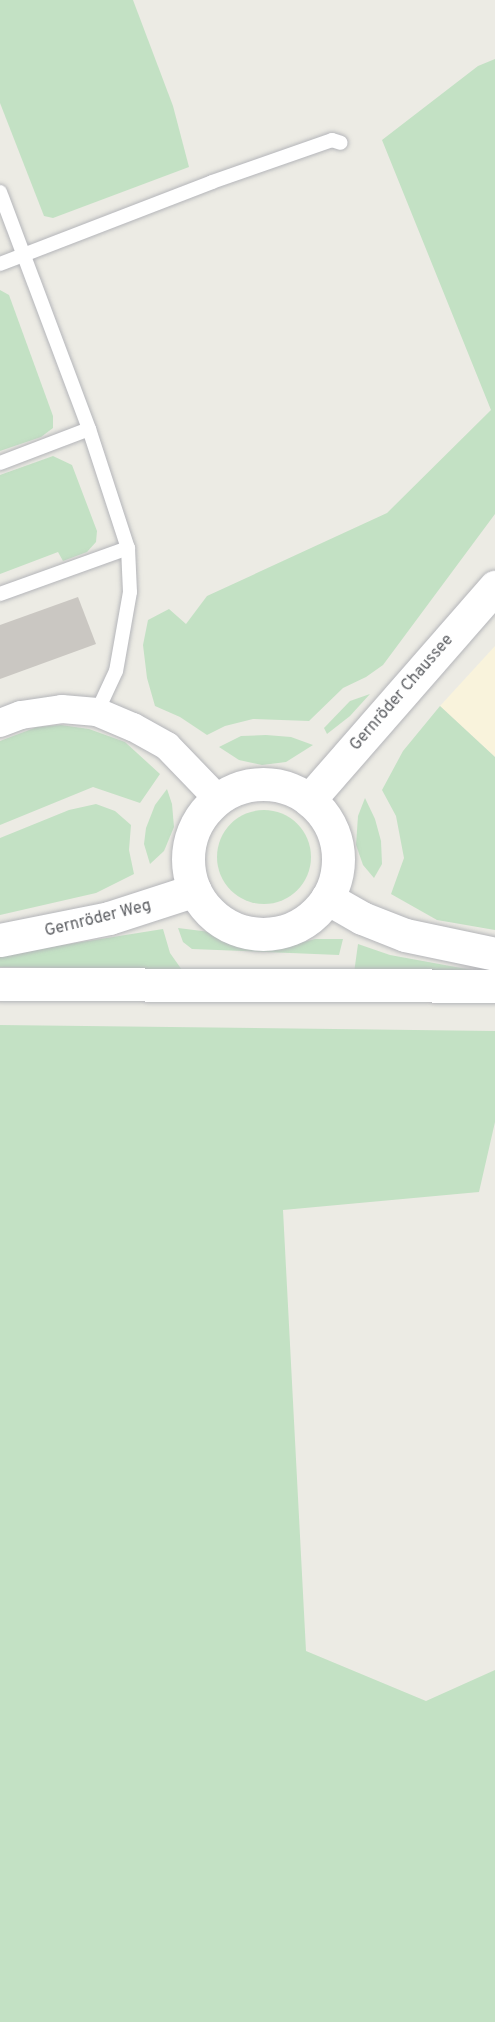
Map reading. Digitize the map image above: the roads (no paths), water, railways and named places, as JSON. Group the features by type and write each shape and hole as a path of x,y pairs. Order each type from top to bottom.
{"main road":[{"name":"Gernröder Chaussee","path":"309,800 495,587"},
{"path":"259,784 286,787 309,800 322,812 331,826 338,850 336,876 327,898 307,920 290,929 272,934 253,934 235,929 218,919 204,906 195,890 188,863 189,845 199,819 218,799 241,787 259,784"},
{"name":"Gernröder Weg","path":"0,940 109,918 195,890"},
{"path":"327,898 363,918 405,935 495,954"},
{"path":"0,984 495,986"}],"street":[{"path":"0,723 21,716 62,709 97,712 133,727 167,746 218,799"}],"lane":[{"path":"0,264 212,182 332,140 341,143"},
{"path":"0,192 89,429 128,548 130,592 116,671 97,712"},
{"path":"0,463 89,429"},
{"path":"0,594 128,548"}]}
